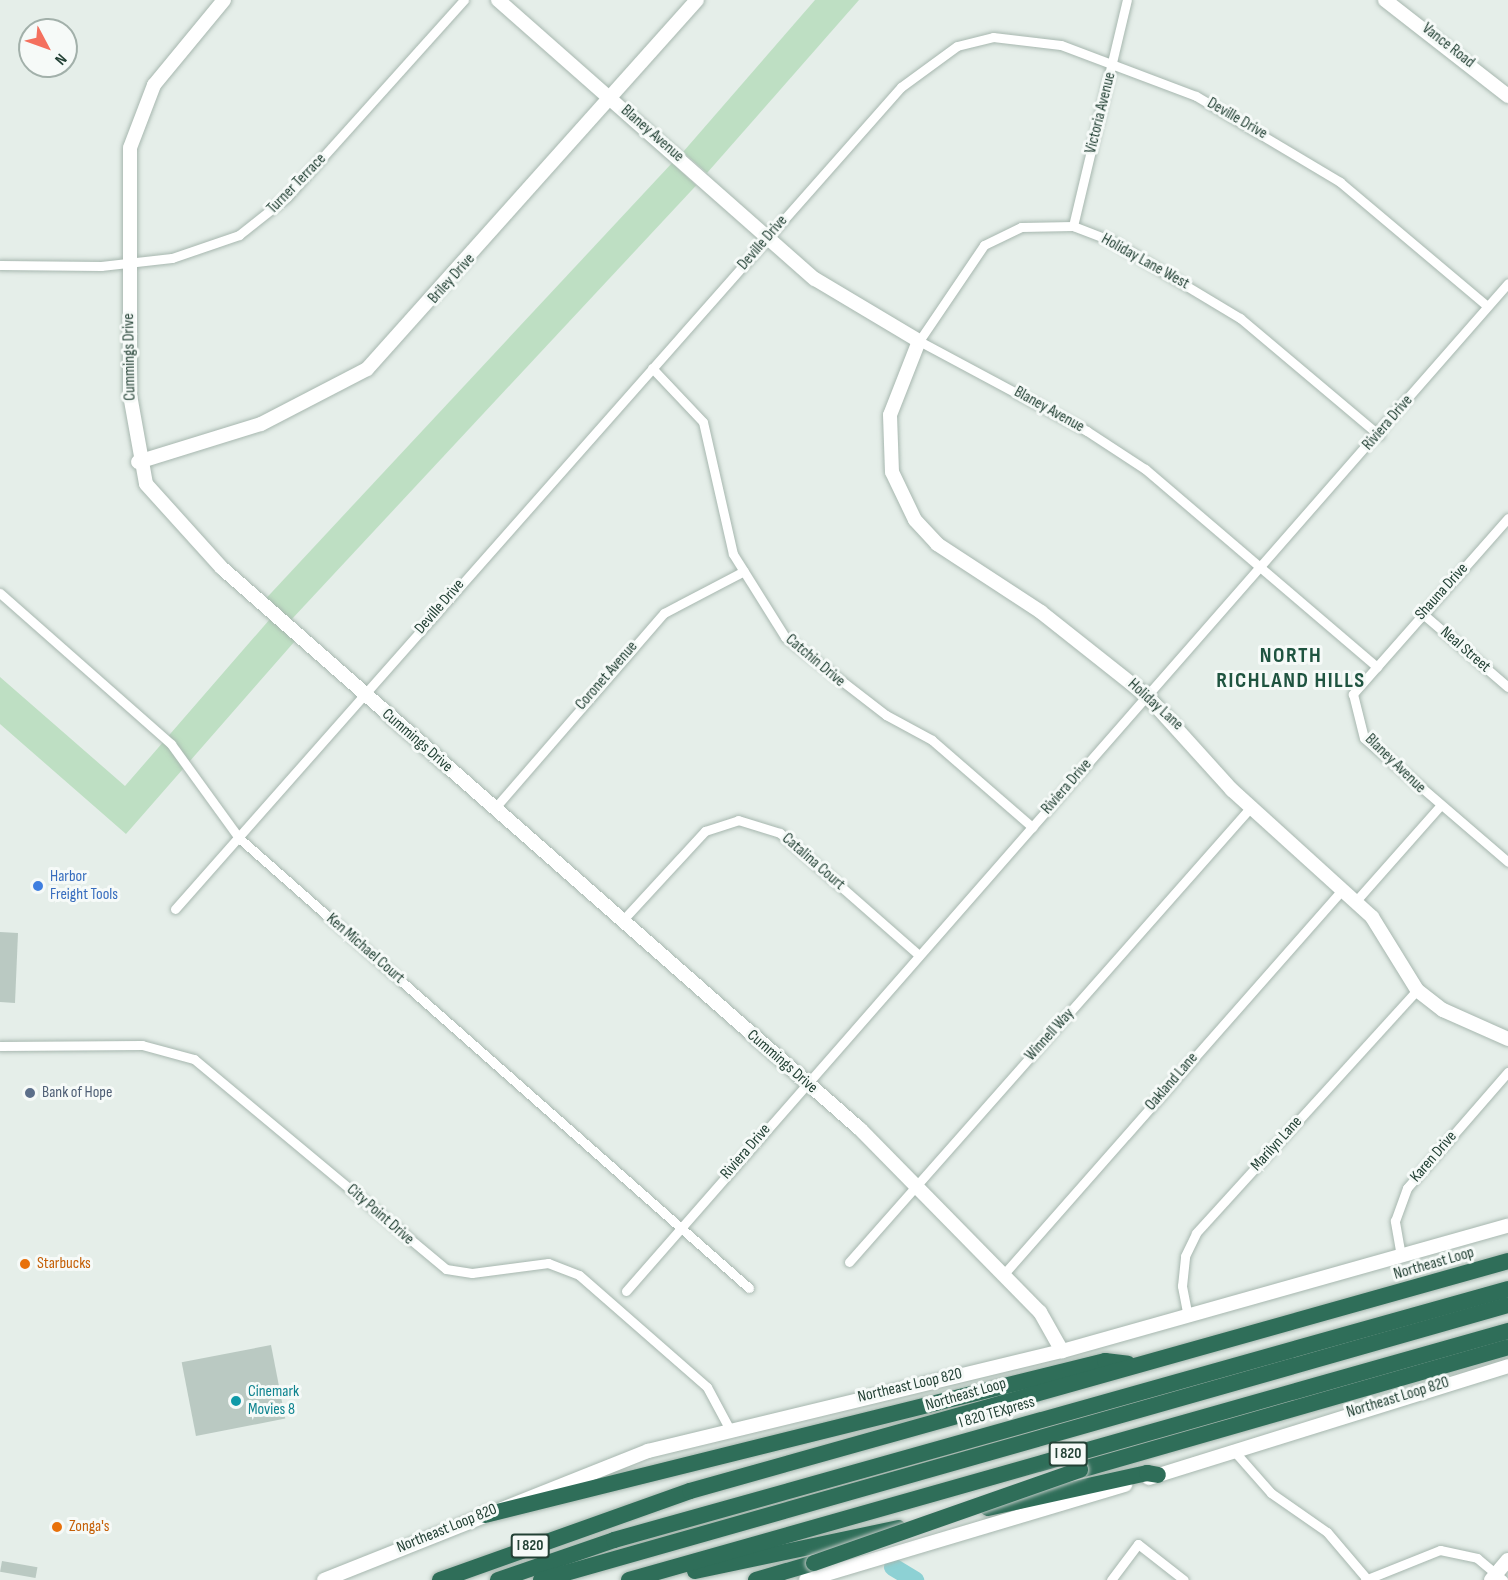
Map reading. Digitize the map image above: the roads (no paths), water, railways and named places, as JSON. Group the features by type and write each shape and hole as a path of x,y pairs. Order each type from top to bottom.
{"highway":[{"name":"Northeast Loop","path":"440,1580 690,1491 1508,1262"},
{"name":"I 820 TEXpress","path":"498,1580 614,1540 1508,1289"},
{"name":"I 820 TEXpress","path":"541,1580 1508,1305"},
{"name":"I 820","path":"629,1580 1508,1331"},
{"path":"756,1580 820,1568 1080,1470 1508,1347"},
{"path":"484,1515 1105,1361 1135,1365"},
{"path":"656,1580 1147,1473 1158,1475"}],"street":[{"name":"Cummings Drive","path":"224,0 169,65 141,109 130,148 128,263 130,395 138,462 160,506 184,532 364,694 621,922 806,1082 1052,1326 1062,1351"},
{"name":"Turner Terrace","path":"0,265 128,263 210,247 267,216 464,0"},
{"name":"Blaney Avenue","path":"498,0 768,237 841,298 1087,430 1162,482 1259,568 1377,667 1353,694 1364,738 1440,806 1508,862"},
{"name":"Briley Drive","path":"138,462 261,424 367,369 697,0"},
{"name":"Victoria Avenue","path":"1073,226 1127,0"},
{"name":"Vance Road","path":"1385,0 1508,96"},
{"name":"Deville Drive","path":"174,909 901,87 957,46 993,37 1017,38 1114,60 1196,96 1309,161 1487,306"},
{"name":"Holiday Lane West","path":"919,341 984,245 1021,227 1073,226 1110,240 1240,318 1379,435"},
{"name":"Riviera Drive","path":"626,1292 806,1082 1379,435 1508,283"},
{"name":"Holiday Lane","path":"919,341 890,416 889,440 894,483 915,520 937,544 1041,612 1147,696 1251,807 1372,917 1417,990 1443,1010 1508,1039"},
{"name":"Catchin Drive","path":"652,368 703,422 720,516 744,571 784,637 886,715 932,741 1032,827"},
{"name":"Shauna Drive","path":"1377,667 1508,518"},
{"name":"Coronet Avenue","path":"494,809 664,613 744,571"},
{"name":"Ken Michael Court","path":"0,593 171,744 239,838 749,1288"},
{"name":"Neal Street","path":"1423,614 1508,687"},
{"path":"1355,902 1440,806"},
{"name":"Winnell Way","path":"849,1262 1251,807"},
{"name":"Catalina Court","path":"621,922 705,831 738,820 780,833 919,955"},
{"name":"Oakland Lane","path":"1003,1275 1342,890"},
{"name":"Marilyn Lane","path":"1188,1317 1182,1286 1185,1256 1196,1233 1417,990"},
{"name":"City Point Drive","path":"0,1046 142,1045 194,1059 446,1269 472,1273 548,1263 579,1275 707,1387 729,1428"},
{"name":"Karen Drive","path":"1401,1256 1395,1221 1407,1188 1508,1072"},
{"name":"Northeast Loop 820","path":"324,1580 583,1473 729,1428 1062,1351 1508,1226"},
{"name":"Northeast Loop 820","path":"806,1580 820,1568 904,1551 1508,1366"},
{"path":"1234,1451 1271,1493 1327,1532 1366,1580 1440,1550 1477,1558 1497,1578 1508,1560"},
{"path":"1110,1580 1138,1544 1184,1580"}],"waterway":[{"path":"893,1567 915,1580"}],"place":[{"name":"Harbor Freight Tools","path":"38,886"},
{"name":"Bank of Hope","path":"30,1093"},
{"name":"Starbucks","path":"25,1264"},
{"name":"Cinemark Movies 8","path":"236,1401"},
{"name":"Zonga's","path":"57,1527"}],"district":[{"name":"NORTH RICHLAND HILLS","path":"1291,668"}]}
